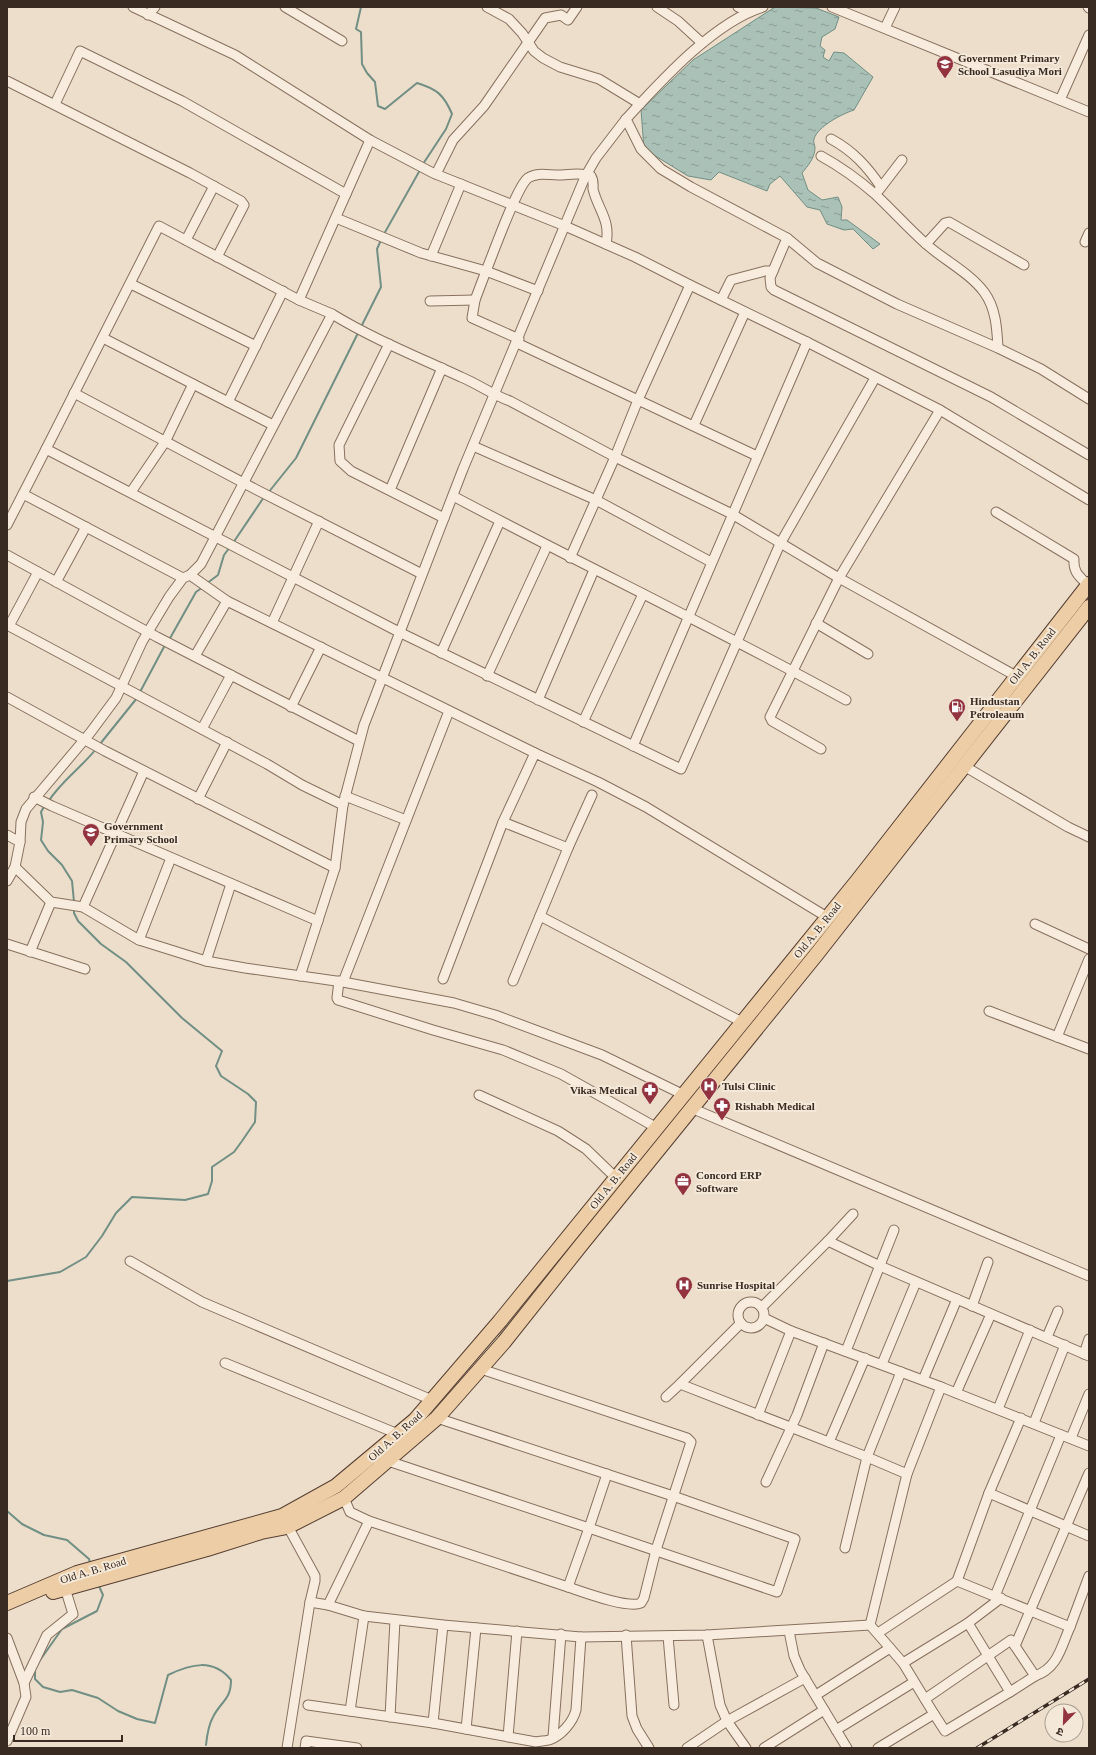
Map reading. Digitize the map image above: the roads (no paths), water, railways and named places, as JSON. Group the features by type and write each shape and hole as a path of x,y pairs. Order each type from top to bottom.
{"main road":[{"name":"Old A. B. Road","path":"285,1522 336,1486 415,1420 500,1321 858,880 1088,584"},
{"name":"Old A. B. Road","path":"7,1602 79,1578 285,1522 344,1498 437,1418 481,1369 816,955 1089,607"},
{"path":"500,1321 511,1332"},
{"name":"Old A. B. Road","path":"7,1612 25,1601 65,1588 79,1578"}],"street":[{"path":"133,7 235,55 370,140 415,165 565,226 635,257 940,410 1089,500"},
{"path":"148,15 155,7"},
{"path":"285,7 342,41"},
{"path":"487,7 504,10 509,19 522,33 527,43 534,51 552,63 560,67 599,79 640,104"},
{"path":"435,174 453,140 484,106 545,18 560,15 568,20 577,7"},
{"path":"656,7 678,21 702,43"},
{"path":"738,7 749,12"},
{"path":"300,976 335,868 343,805 359,742 399,632 444,518 587,174 596,158 626,119 702,43 749,12 761,7"},
{"path":"832,7 1089,112"},
{"path":"885,28 895,7"},
{"path":"1060,100 1089,35"},
{"path":"55,104 80,51 182,102 346,194"},
{"path":"7,81 55,104 241,201 244,204 218,257"},
{"path":"626,119 641,149 661,169 691,187 787,238 817,263 897,304 998,348 1041,369 1089,399"},
{"path":"831,139 857,156 868,169 879,191 926,244 977,284 985,293 996,320 998,348"},
{"path":"299,300 370,140"},
{"path":"821,156 879,191"},
{"path":"879,191 902,160"},
{"path":"606,244 608,232 607,224 599,205 591,176 587,174 547,174 529,177 523,182 519,189 475,300 472,318 638,400 694,425 757,456"},
{"path":"431,256 461,184"},
{"path":"186,240 214,186"},
{"path":"336,218 431,256 486,271 538,291"},
{"path":"926,244 945,223 949,222 1024,265"},
{"path":"7,525 131,284 159,226 299,300 332,314 389,344 468,380 495,396 510,401 615,456 732,514 839,578 1016,676"},
{"path":"1085,242 1089,233"},
{"path":"787,238 770,282 771,287 774,290 990,397 1089,455"},
{"path":"721,300 731,280 765,271 773,271"},
{"path":"131,284 256,346"},
{"path":"570,558 638,400 690,285"},
{"path":"228,402 283,291"},
{"path":"430,301 475,300"},
{"path":"694,425 745,312"},
{"path":"7,881 15,867 20,842 21,822 26,809 38,799 116,698 148,632 187,576 201,564 220,540 244,483 332,314"},
{"path":"103,338 273,425"},
{"path":"633,746 807,342"},
{"path":"389,344 339,445 338,453 340,461 351,470 444,518"},
{"path":"390,490 442,368"},
{"path":"46,449 131,492 292,578 487,676 681,770 780,544 875,378"},
{"path":"131,492 165,442 193,384"},
{"path":"74,393 257,490 422,574"},
{"path":"821,749 772,721 770,717 839,578 940,410"},
{"path":"473,446 596,500 711,562"},
{"path":"23,494 86,527 187,576 204,585 227,601 534,753 598,782 646,807 827,917"},
{"path":"453,496 570,558 689,617 846,700"},
{"path":"996,512 1074,559 1074,568 1076,573 1088,584"},
{"path":"272,623 319,521"},
{"path":"441,653 500,521"},
{"path":"56,582 86,527"},
{"path":"487,676 547,546"},
{"path":"7,555 157,637 175,645 359,742"},
{"path":"538,700 577,605 594,570"},
{"path":"38,572 8,626 227,742 302,785 343,805"},
{"path":"583,722 643,594"},
{"path":"195,656 227,601"},
{"path":"816,623 868,654"},
{"path":"291,707 321,647"},
{"path":"202,729 231,675"},
{"path":"7,697 105,751 335,868"},
{"path":"449,711 341,981 337,998 338,1000 433,1030 503,1050 561,1074 657,1128"},
{"path":"198,799 227,742"},
{"path":"443,979 503,822 534,753"},
{"path":"964,766 1068,827 1089,837"},
{"path":"79,907 115,834 144,770"},
{"path":"513,981 568,848 592,795"},
{"path":"345,796 406,820"},
{"path":"38,799 115,834 318,921"},
{"path":"503,822 568,848"},
{"path":"7,835 20,842"},
{"path":"139,940 171,858"},
{"path":"15,867 51,902 79,907 139,940 206,961 245,968 341,981 454,1003 495,1015 602,1055 684,1095"},
{"path":"206,961 230,884"},
{"path":"30,952 51,902"},
{"path":"540,916 742,1022"},
{"path":"1035,924 1089,949"},
{"path":"7,944 85,969"},
{"path":"1057,1037 1089,959"},
{"path":"989,1011 1089,1049"},
{"path":"479,1095 558,1131 586,1149 616,1178"},
{"path":"691,1108 1089,1276"},
{"path":"762,1307 853,1214"},
{"path":"846,1351 894,1230"},
{"path":"828,1241 916,1282 1087,1355 1089,1339"},
{"path":"130,1261 202,1302 432,1400"},
{"path":"972,1306 988,1262"},
{"path":"882,1364 916,1282"},
{"path":"923,1380 956,1299"},
{"path":"753,1302 762,1307 764,1318 760,1324 754,1328 746,1327 741,1323 738,1312 742,1305 753,1302"},
{"path":"1047,1337 1058,1311"},
{"path":"956,1393 991,1314"},
{"path":"764,1318 792,1331 882,1364 1089,1446"},
{"path":"666,1397 741,1323"},
{"path":"998,1409 1030,1330"},
{"path":"758,1414 792,1331"},
{"path":"766,1482 792,1427 824,1343"},
{"path":"1034,1423 1066,1345"},
{"path":"829,1442 865,1358"},
{"path":"225,1363 398,1434"},
{"path":"344,1498 350,1512 369,1521 608,1600 638,1605 641,1603 644,1598 656,1550 673,1496 692,1444 690,1440 481,1369"},
{"path":"845,1548 867,1457 901,1372"},
{"path":"680,1384 792,1427 907,1474"},
{"path":"870,1625 907,1474 941,1387"},
{"path":"1071,1438 1089,1394"},
{"path":"388,1461 777,1592 795,1539 673,1496 437,1418"},
{"path":"878,1633 957,1581 989,1493 1021,1418"},
{"path":"903,1663 968,1623 998,1597 1029,1510 1061,1434"},
{"path":"1015,1646 1089,1473"},
{"path":"568,1587 607,1474"},
{"path":"989,1493 1089,1536"},
{"path":"328,1605 369,1521"},
{"path":"285,1522 315,1576 287,1748"},
{"path":"310,1602 328,1605 364,1616 444,1626 561,1634 581,1637 707,1635 870,1625 903,1663 945,1731 1035,1676 1050,1669 1055,1663 1089,1576"},
{"path":"957,1581 1070,1626"},
{"path":"24,1683 47,1635 73,1614 65,1588"},
{"path":"350,1711 364,1616"},
{"path":"390,1717 395,1620"},
{"path":"968,1623 1010,1692"},
{"path":"432,1723 444,1626"},
{"path":"466,1729 476,1628"},
{"path":"508,1737 517,1631"},
{"path":"789,1631 794,1656 805,1678 846,1748"},
{"path":"553,1738 561,1634"},
{"path":"707,1635 720,1705 727,1721 746,1748"},
{"path":"626,1636 632,1716 637,1729 649,1748"},
{"path":"668,1636 674,1705"},
{"path":"308,1705 432,1723 536,1742 549,1740 569,1725 574,1718 576,1710 581,1637"},
{"path":"7,1638 24,1683 26,1697 7,1741"},
{"path":"925,1699 1011,1640 1035,1676"},
{"path":"816,1695 890,1648"},
{"path":"687,1748 727,1721 805,1678"},
{"path":"836,1730 914,1682"},
{"path":"764,1748 824,1710"},
{"path":"878,1748 934,1714"},
{"path":"305,1748 306,1741 356,1748"}],"water":[{"path":"775,7 816,8 839,17 835,29 822,37 820,46 825,50 823,57 829,61 834,52 844,53 873,77 854,110 831,121 816,134 814,140 814,155 802,173 808,190 822,200 838,197 842,207 841,220 847,220 880,244 873,249 853,229 844,230 827,224 820,210 807,207 780,176 770,184 767,191 719,172 711,180 688,176 644,149 641,110 693,60"}],"waterway":[{"path":"361,7 356,29 361,32 362,64 367,73 375,82 378,106 385,109 417,83 435,90 443,97 452,114 446,129 423,164"},
{"path":"384,234 420,170"},
{"path":"361,327 381,287 377,249 381,240"},
{"path":"268,493 296,458 359,331"},
{"path":"233,543 264,497"},
{"path":"206,584 218,575 224,555 230,547"},
{"path":"169,640 196,592 203,587"},
{"path":"140,692 165,645"},
{"path":"100,744 137,698"},
{"path":"48,802 53,794 96,749"},
{"path":"45,805 41,812 43,822 41,840 48,851 62,865 72,881 74,902"},
{"path":"7,1281 60,1272 86,1257 102,1236 116,1213 132,1197 185,1200 208,1194 212,1181 212,1167 234,1152 255,1122 256,1102 248,1094 221,1076 216,1066 222,1051 182,1018 126,962 101,944 78,921 74,913 74,908"},
{"path":"7,1511 22,1524 44,1535 67,1540 89,1559 90,1563"},
{"path":"38,1663 62,1629 97,1611 103,1595 98,1584"},
{"path":"35,1669 35,1679 43,1687 60,1692 72,1690 98,1698 118,1711 137,1719 155,1723 168,1675 193,1666 201,1665 217,1668 231,1680 231,1687 227,1696 211,1720 206,1745"}],"railway":[{"path":"977,1748 1089,1679"}],"place":[{"name":"Government Primary School Lasudiya Mori","path":"945,79"},
{"name":"Hindustan Petroleaum","path":"957,722"},
{"name":"Government Primary School","path":"91,847"},
{"name":"Tulsi Clinic","path":"709,1101"},
{"name":"Vikas Medical","path":"650,1105"},
{"name":"Rishabh Medical","path":"722,1121"},
{"name":"Concord ERP Software","path":"683,1196"},
{"name":"Sunrise Hospital","path":"684,1300"}]}
